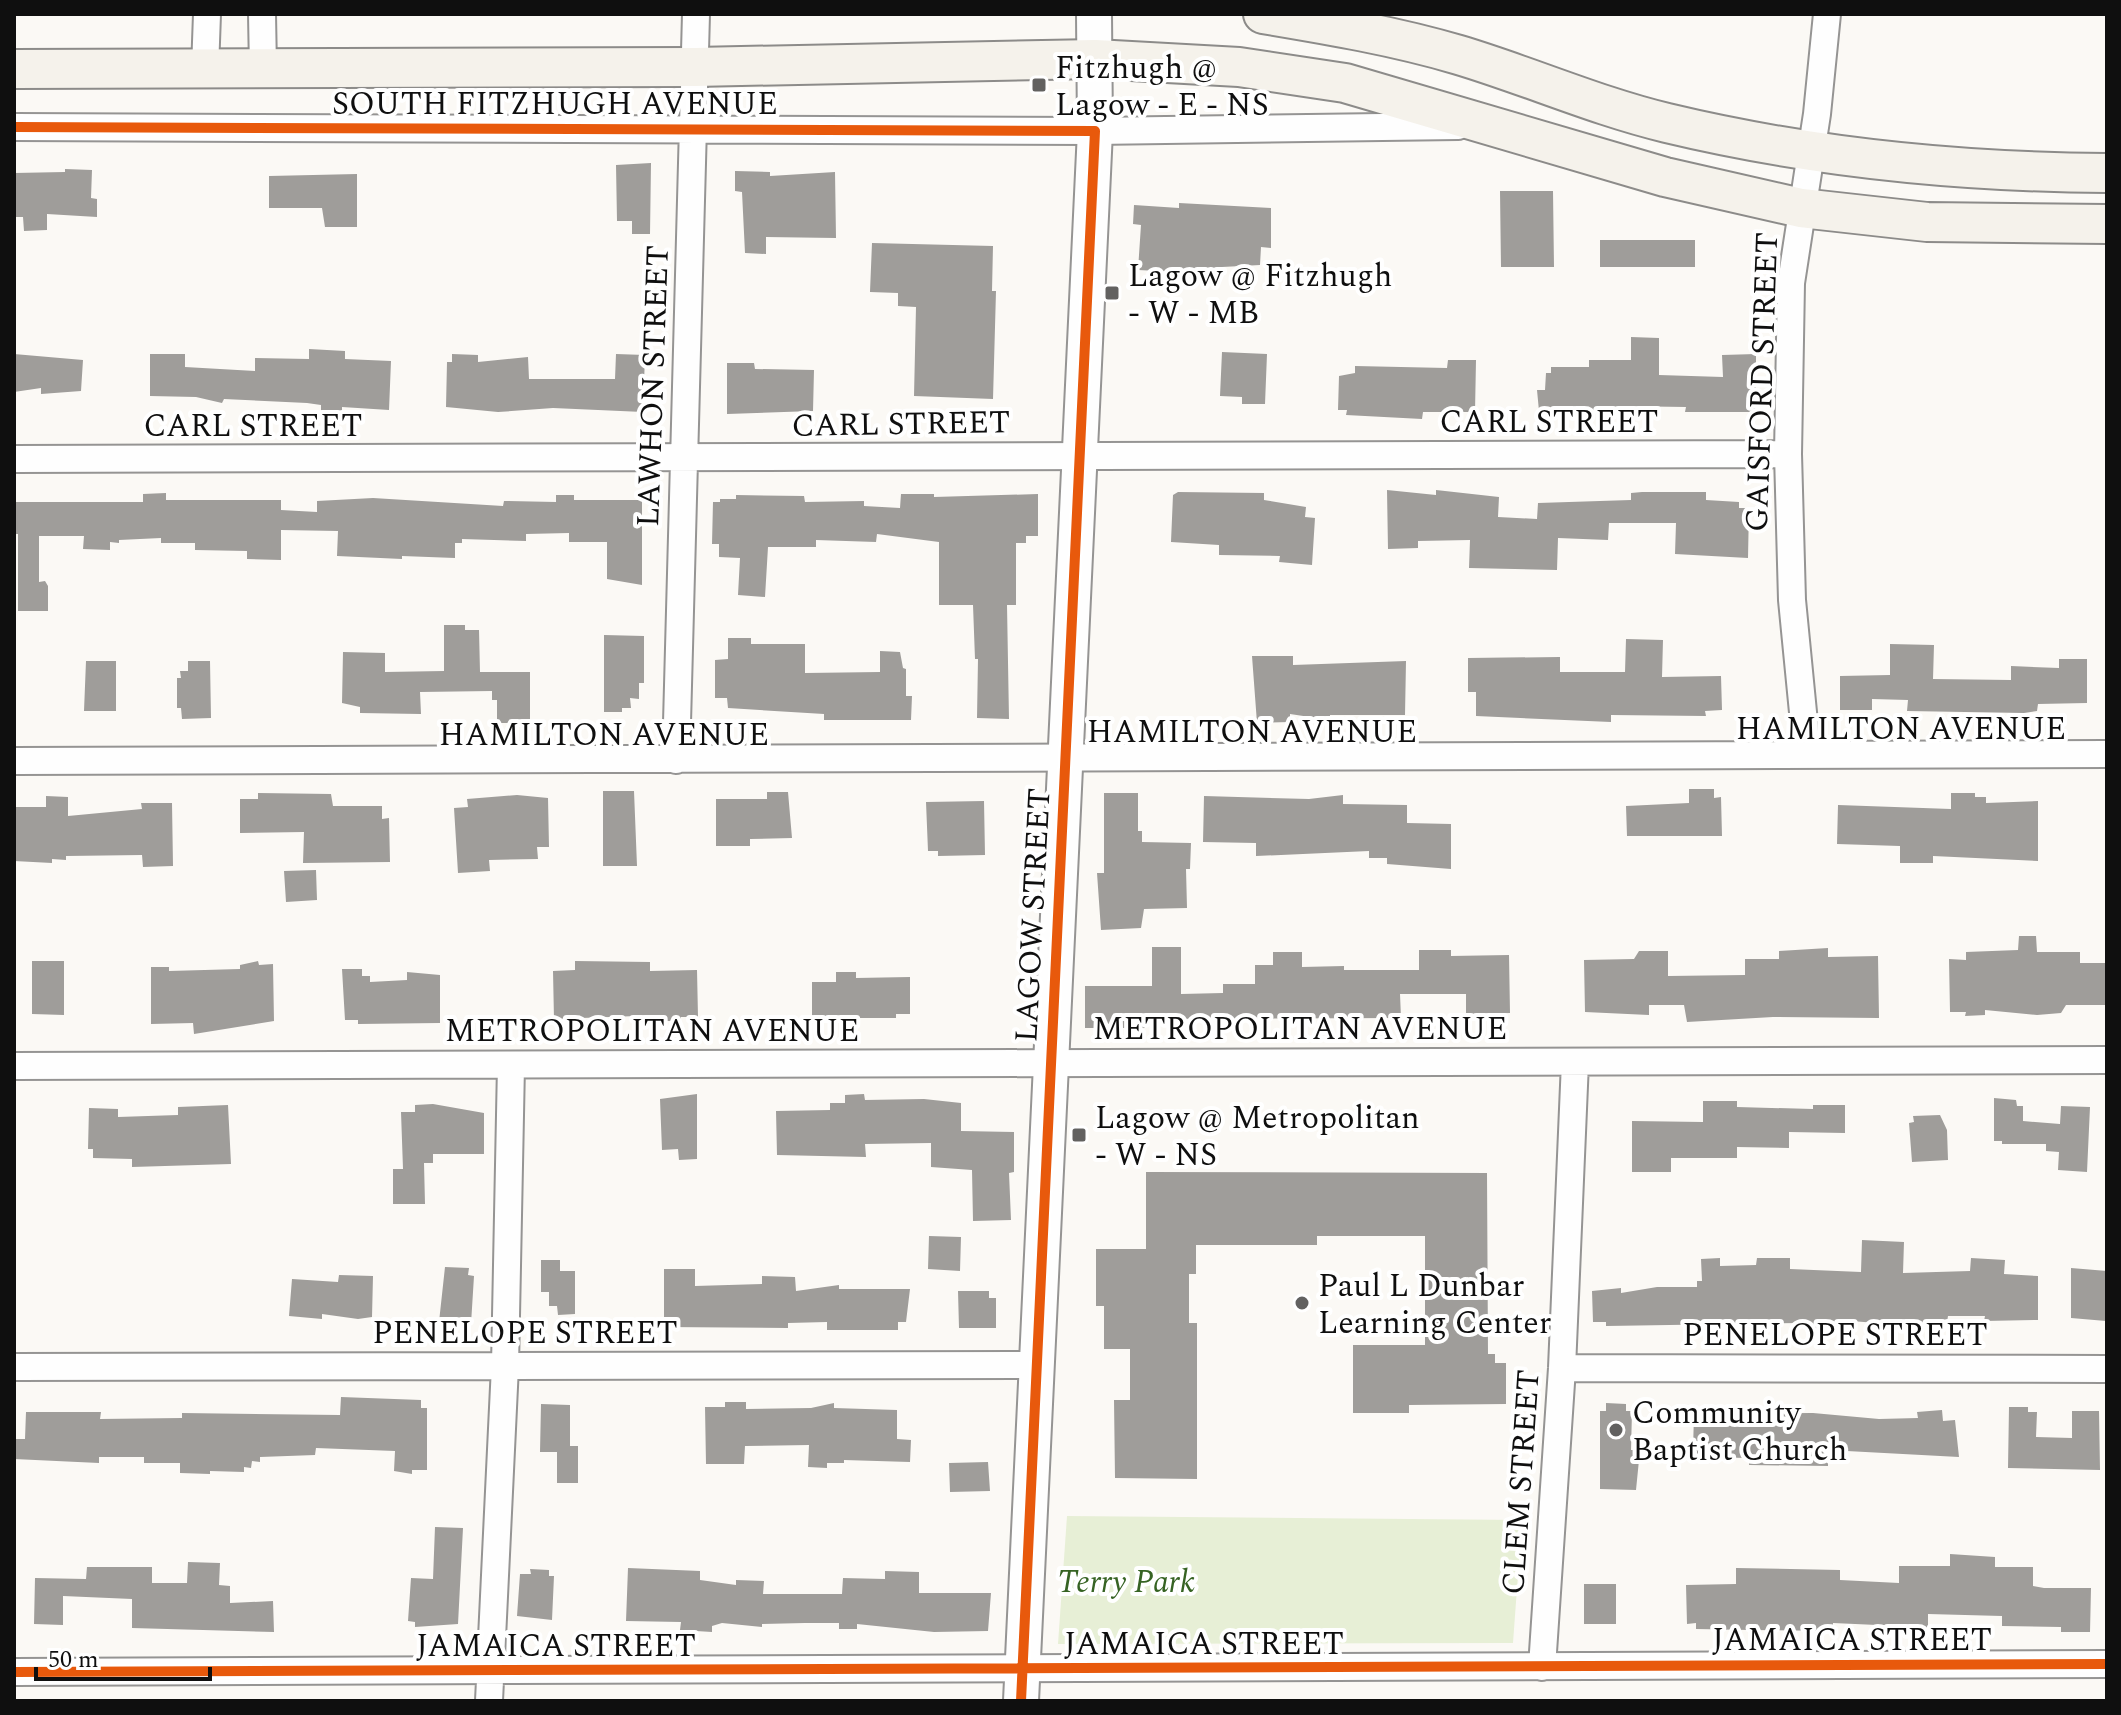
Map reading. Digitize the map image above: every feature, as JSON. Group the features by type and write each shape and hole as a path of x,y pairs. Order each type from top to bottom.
{"main road":[{"path":"1263,14 1351,28 1458,55 1665,123 1811,154 2021,173 2107,173"},
{"name":"SOUTH FITZHUGH AVENUE","path":"14,69 695,67 1095,59 1239,67 1345,83 1665,177 1801,208 1927,222 2107,224"}],"street":[{"path":"205,70 207,14"},
{"path":"262,14 263,69"},
{"name":"LAWHON STREET","path":"676,760 696,14"},
{"name":"LAGOW STREET","path":"1022,1685 1095,131 1094,14"},
{"name":"GAISFORD STREET","path":"1807,753 1792,600 1788,454 1791,283 1811,154 1827,14"},
{"name":"SOUTH FITZHUGH AVENUE","path":"14,127 1095,131 1491,125"},
{"name":"CARL STREET","path":"14,459 1788,454"},
{"name":"HAMILTON AVENUE","path":"14,761 2107,754"},
{"name":"METROPOLITAN AVENUE","path":"14,1066 2107,1060"},
{"name":"CLEM STREET","path":"1542,1667 1562,1368 1575,1062"},
{"path":"489,1701 505,1366 511,1065"},
{"name":"PENELOPE STREET","path":"14,1367 1036,1365"},
{"name":"PENELOPE STREET","path":"1562,1368 2107,1369"},
{"name":"JAMAICA STREET","path":"14,1672 490,1672 1022,1685 1542,1667 2107,1664"}],"green space":[{"name":"Terry Park","path":"1067,1516 1522,1520 1513,1643 1058,1644"}],"building":[{"path":"651,163 650,234 632,234 632,221 617,221 616,165"},
{"path":"65,169 92,170 91,198 97,199 97,217 47,214 47,230 24,231 23,217 14,217 14,173 65,172"},
{"path":"735,171 770,172 770,176 835,172 836,238 766,237 766,254 745,253 742,192 735,191"},
{"path":"357,174 357,227 325,227 322,208 269,208 269,176"},
{"path":"1500,191 1553,191 1554,267 1501,267"},
{"path":"1179,203 1271,208 1271,248 1261,247 1260,265 1222,267 1221,279 1178,277 1178,272 1138,270 1141,225 1133,224 1134,205 1179,208"},
{"path":"1600,240 1695,240 1695,267 1600,267"},
{"path":"872,243 993,246 992,291 996,291 993,399 914,396 916,307 898,306 898,293 870,292"},
{"path":"1631,337 1659,338 1659,375 1723,377 1722,355 1756,354 1756,412 1685,412 1686,407 1618,406 1618,411 1539,411 1537,390 1545,390 1546,373 1551,373 1551,367 1589,367 1589,360 1631,360"},
{"path":"309,349 345,351 345,359 391,361 389,410 342,407 342,414 321,413 321,405 307,403 224,399 222,403 196,397 150,396 150,354 185,354 185,367 255,371 255,358 309,359"},
{"path":"1222,352 1267,354 1265,404 1242,404 1242,397 1220,396"},
{"path":"14,354 83,360 81,391 41,394 41,388 14,392"},
{"path":"452,354 478,355 478,362 528,357 529,379 615,379 616,354 645,355 643,412 553,408 498,412 446,407 447,362 452,362"},
{"path":"1448,360 1476,360 1475,412 1423,412 1422,419 1346,415 1347,410 1338,410 1339,376 1355,373 1355,366 1447,368"},
{"path":"727,363 754,363 755,369 814,370 813,411 727,414"},
{"path":"1387,490 1436,495 1436,490 1499,497 1498,517 1537,519 1538,503 1631,500 1631,493 1642,492 1706,492 1706,500 1739,502 1739,508 1749,508 1748,558 1675,554 1676,523 1609,523 1608,540 1558,538 1557,570 1469,568 1470,540 1418,541 1418,548 1388,549"},
{"path":"1178,492 1264,493 1264,500 1306,507 1305,517 1315,518 1312,565 1279,562 1280,556 1219,555 1219,545 1171,542 1173,495"},
{"path":"166,493 166,500 281,500 281,510 317,512 317,501 373,498 503,506 504,501 556,502 556,495 574,495 574,500 642,500 642,585 607,579 607,542 569,542 569,533 526,534 526,541 462,539 462,543 455,543 455,558 402,556 402,559 337,556 338,531 281,530 281,560 247,559 247,551 195,550 195,543 161,543 161,538 110,542 110,550 83,549 84,536 39,536 39,582 45,581 48,586 48,611 18,611 18,534 14,534 14,502 143,502 143,494"},
{"path":"901,494 934,494 934,497 1038,494 1038,536 1026,536 1026,543 1016,543 1016,605 1007,605 1009,719 977,718 978,659 975,659 973,605 939,605 939,542 877,534 876,542 816,540 816,547 768,547 765,597 738,595 740,558 719,557 719,544 712,544 713,502 720,502 720,499 736,499 736,495 804,496 805,502 864,501 864,506 900,508"},
{"path":"444,625 465,625 465,630 479,630 480,672 530,672 530,723 497,723 497,700 492,700 492,691 420,692 421,714 360,713 360,707 342,703 343,652 385,653 385,672 444,671"},
{"path":"604,635 644,636 644,683 639,683 639,699 630,698 631,708 622,708 622,712 604,712"},
{"path":"728,638 751,638 751,644 805,644 805,673 880,672 880,651 900,652 903,668 906,669 906,696 912,696 911,720 824,720 824,714 728,708 727,698 715,698 715,660 728,659"},
{"path":"1626,639 1663,640 1662,677 1721,676 1722,710 1705,711 1706,716 1611,715 1611,722 1476,716 1476,692 1468,692 1468,658 1560,657 1560,672 1625,672"},
{"path":"1890,644 1934,645 1933,679 2011,680 2011,666 2059,668 2059,659 2087,659 2087,703 2038,704 2037,711 2024,713 1907,711 1908,700 1872,699 1872,710 1840,710 1840,676 1890,675"},
{"path":"1252,656 1293,656 1293,665 1406,661 1405,715 1330,715 1330,720 1290,714 1290,722 1257,723"},
{"path":"86,661 116,661 116,711 84,711"},
{"path":"188,661 210,661 211,718 182,719 181,708 177,708 177,678 181,678 180,671 188,671"},
{"path":"1689,789 1714,789 1714,798 1721,797 1722,836 1627,836 1626,806 1689,803"},
{"path":"603,791 634,791 637,866 603,866"},
{"path":"767,792 788,792 792,838 750,839 750,846 716,846 716,799 767,799"},
{"path":"258,793 331,794 333,806 382,806 382,819 389,818 390,862 303,863 304,832 240,833 240,799 258,799"},
{"path":"1104,793 1138,793 1138,831 1142,831 1142,842 1191,843 1190,869 1186,869 1187,908 1144,909 1141,928 1101,930 1097,873 1104,873"},
{"path":"1951,793 1975,793 1975,797 1986,797 1986,803 2038,801 2038,861 1933,856 1933,863 1900,863 1900,846 1837,844 1838,805 1951,809"},
{"path":"517,795 548,798 549,847 537,847 538,859 489,860 490,871 458,873 454,808 468,807 467,799"},
{"path":"1343,795 1343,804 1407,805 1407,823 1451,824 1451,869 1387,864 1387,858 1369,858 1369,851 1256,856 1256,843 1203,842 1204,796 1309,799"},
{"path":"46,796 68,797 68,816 142,809 141,803 172,803 173,866 143,867 142,855 66,856 66,860 52,859 52,863 14,861 14,807 46,807"},
{"path":"984,801 985,855 938,856 938,851 928,851 926,802"},
{"path":"316,870 317,900 286,902 284,871"},
{"path":"2019,936 2036,936 2037,952 2080,952 2080,963 2107,963 2107,1005 2066,1005 2061,1013 2037,1015 1985,1010 1985,1015 1965,1016 1966,1012 1950,1012 1949,959 1966,960 1966,952 2018,950"},
{"path":"1152,947 1181,947 1181,994 1223,993 1223,984 1255,984 1255,965 1273,965 1273,952 1302,952 1302,967 1344,966 1344,970 1419,970 1419,950 1451,950 1451,956 1509,955 1510,1013 1466,1014 1466,994 1400,994 1401,1018 1144,1019 1145,1028 1085,1028 1085,986 1152,986"},
{"path":"1828,948 1828,957 1878,956 1879,1018 1773,1017 1687,1022 1684,1005 1649,1005 1649,1015 1585,1012 1584,960 1634,959 1639,951 1668,951 1668,976 1745,975 1745,959 1779,959 1779,951"},
{"path":"32,961 64,961 64,1015 32,1014"},
{"path":"258,961 259,965 273,964 274,1021 194,1034 193,1023 151,1024 151,967 169,967 169,971 240,969 240,965"},
{"path":"575,961 650,962 650,971 697,970 698,1017 681,1017 681,1021 664,1021 664,1015 554,1019 553,971 575,970"},
{"path":"342,969 362,969 362,976 370,976 370,982 407,980 407,972 440,975 440,1023 358,1024 358,1020 345,1020"},
{"path":"836,972 856,972 856,978 910,977 910,1014 896,1014 896,1018 812,1018 812,982 836,982"},
{"path":"697,1094 697,1159 679,1160 678,1149 662,1150 660,1099"},
{"path":"864,1094 865,1100 924,1099 961,1103 961,1131 1014,1132 1014,1172 1009,1173 1011,1220 973,1221 972,1170 931,1167 931,1143 865,1144 866,1157 777,1155 776,1111 830,1110 830,1103 845,1103 845,1095"},
{"path":"1994,1098 2016,1100 2017,1106 2023,1106 2023,1121 2060,1124 2061,1106 2090,1107 2087,1172 2058,1170 2059,1152 2046,1151 2046,1144 2002,1144 2002,1141 1994,1141"},
{"path":"1703,1101 1737,1101 1737,1107 1813,1109 1813,1105 1845,1105 1845,1133 1789,1132 1789,1148 1737,1147 1737,1158 1671,1158 1671,1172 1632,1172 1632,1121 1703,1122"},
{"path":"433,1104 484,1113 484,1154 433,1154 433,1163 424,1163 425,1204 393,1204 393,1169 403,1169 401,1112 415,1112 415,1105"},
{"path":"228,1105 231,1164 132,1167 132,1159 93,1158 93,1149 88,1149 89,1108 118,1109 118,1117 178,1115 178,1107"},
{"path":"1940,1115 1947,1130 1948,1160 1912,1162 1909,1123 1914,1122 1913,1116"},
{"path":"1146,1172 1487,1173 1488,1354 1495,1354 1495,1363 1506,1363 1506,1404 1409,1405 1409,1413 1353,1413 1353,1345 1425,1345 1425,1236 1317,1236 1317,1245 1196,1245 1196,1274 1189,1274 1189,1323 1197,1323 1197,1479 1115,1478 1114,1400 1130,1400 1130,1349 1104,1349 1104,1306 1096,1306 1096,1249 1146,1249"},
{"path":"929,1236 961,1237 960,1271 928,1269"},
{"path":"1862,1240 1904,1242 1903,1273 1970,1271 1971,1258 2005,1260 2004,1274 2038,1276 2038,1320 1984,1321 1985,1316 1948,1316 1947,1322 1918,1326 1837,1320 1836,1329 1800,1328 1800,1323 1606,1326 1606,1322 1593,1322 1592,1291 1621,1288 1621,1293 1657,1287 1697,1287 1697,1281 1702,1281 1701,1259 1720,1258 1720,1266 1756,1265 1757,1258 1790,1258 1790,1269 1861,1272"},
{"path":"541,1260 560,1260 560,1271 575,1271 575,1314 558,1315 557,1306 549,1306 549,1292 541,1292"},
{"path":"445,1267 469,1268 468,1275 474,1276 471,1324 439,1322"},
{"path":"2071,1268 2107,1271 2106,1321 2071,1318"},
{"path":"664,1269 695,1269 695,1286 762,1284 762,1276 795,1277 796,1291 839,1285 839,1289 910,1289 906,1322 898,1322 898,1330 827,1330 827,1322 788,1323 788,1328 664,1327"},
{"path":"339,1275 373,1276 372,1317 358,1319 322,1314 322,1319 289,1316 292,1279 338,1282"},
{"path":"958,1291 989,1291 989,1298 996,1298 996,1328 959,1328"},
{"path":"341,1397 421,1400 421,1408 427,1408 427,1470 412,1470 412,1474 394,1471 395,1451 316,1448 315,1455 260,1457 260,1462 252,1461 251,1468 244,1467 244,1472 210,1471 210,1474 180,1473 180,1463 144,1463 144,1457 99,1457 99,1463 14,1459 14,1439 25,1439 26,1412 101,1412 100,1419 182,1418 182,1413 340,1415"},
{"path":"725,1402 746,1402 746,1409 811,1408 834,1403 834,1408 897,1410 897,1439 911,1440 910,1462 844,1460 844,1463 827,1463 827,1468 808,1467 809,1445 745,1446 744,1464 706,1464 705,1407 725,1407"},
{"name":"Community Baptist Church","path":"1606,1403 1626,1404 1626,1411 1632,1411 1631,1450 1640,1450 1636,1490 1600,1489 1600,1411 1606,1411"},
{"path":"541,1404 570,1405 570,1446 578,1446 578,1483 557,1483 557,1452 540,1452"},
{"path":"2009,1407 2028,1407 2028,1412 2037,1412 2036,1437 2072,1438 2072,1411 2099,1411 2100,1470 2008,1468"},
{"path":"1942,1410 1943,1421 1955,1420 1959,1457 1828,1450 1828,1466 1749,1465 1749,1458 1697,1457 1697,1451 1693,1450 1694,1414 1813,1413 1879,1419 1918,1418 1917,1412"},
{"path":"988,1462 990,1491 950,1492 949,1463"},
{"path":"435,1527 463,1528 458,1624 415,1627 415,1622 408,1621 411,1578 433,1579"},
{"path":"1950,1554 1995,1557 1995,1567 2033,1567 2033,1586 2091,1588 2090,1632 2061,1632 2061,1627 2002,1626 2002,1616 1928,1614 1928,1633 1899,1635 1899,1626 1833,1623 1833,1631 1696,1629 1696,1623 1687,1624 1686,1585 1736,1584 1736,1568 1840,1570 1840,1580 1899,1583 1899,1566 1950,1566"},
{"path":"188,1562 220,1563 219,1585 230,1586 230,1603 273,1601 274,1632 132,1628 132,1599 63,1596 63,1625 34,1624 35,1578 86,1579 87,1567 152,1567 152,1583 187,1583"},
{"path":"628,1568 700,1571 700,1580 736,1585 736,1580 764,1581 763,1594 842,1594 843,1578 885,1579 885,1571 919,1572 919,1593 991,1593 988,1631 934,1632 857,1624 857,1629 839,1629 839,1623 762,1624 762,1627 722,1623 712,1626 712,1632 680,1630 681,1622 626,1621"},
{"path":"530,1569 549,1570 549,1576 554,1576 552,1620 517,1616 520,1574 531,1574"},
{"path":"1584,1584 1616,1584 1616,1624 1584,1624"}],"cycle path":[{"path":"14,127 1095,131 1021,1701"},
{"path":"14,1672 2107,1664"}],"place":[{"name":"Fitzhugh @ Lagow - E - NS","path":"1039,85"},
{"name":"Lagow @ Fitzhugh - W - MB","path":"1112,293"},
{"name":"Lagow @ Metropolitan - W - NS","path":"1079,1135"},
{"name":"Paul L Dunbar Learning Center","path":"1302,1303"},
{"name":"Community Baptist Church","path":"1616,1430"}]}
